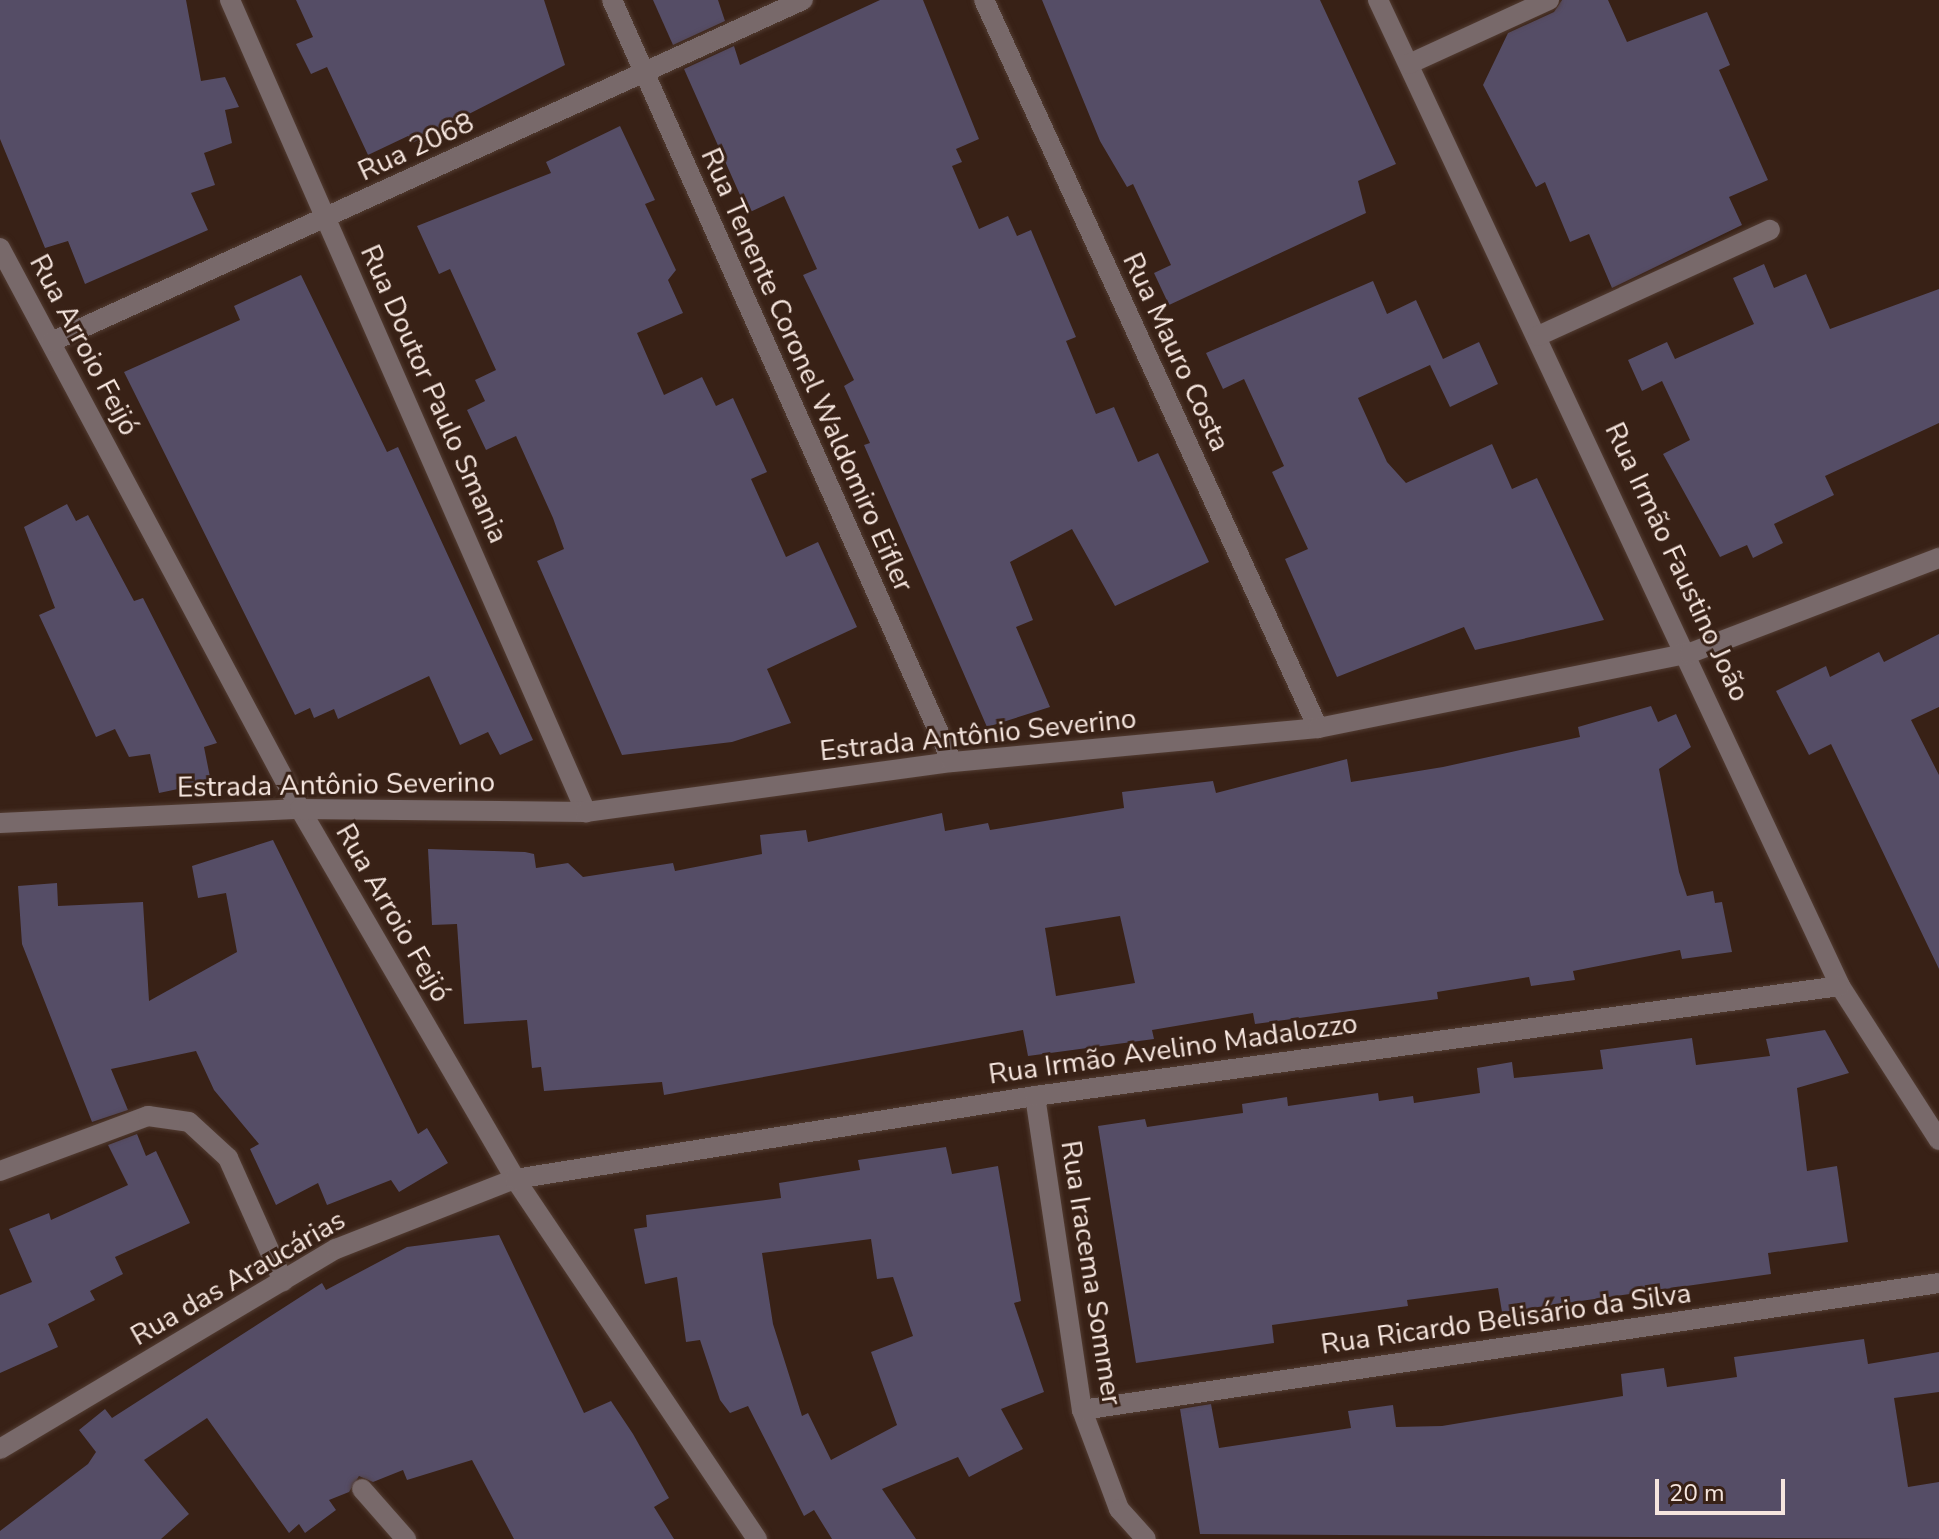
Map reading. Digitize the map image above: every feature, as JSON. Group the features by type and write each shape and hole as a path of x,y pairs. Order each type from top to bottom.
{"street":[{"name":"Rua Doutor Paulo Smania","path":"230,0 586,812"},
{"name":"Rua Tenente Coronel Waldomiro Eifler","path":"612,0 952,762"},
{"name":"Rua 2068","path":"51,342 803,0"},
{"name":"Rua Mauro Costa","path":"984,0 1318,728"},
{"name":"Rua Irmão Faustino João","path":"1378,0 1690,653 1840,986 1939,1140"},
{"path":"1409,64 1549,0"},
{"path":"1538,336 1770,230"},
{"name":"Rua Arroio Feijó","path":"0,248 300,809 515,1179 757,1539"},
{"name":"Estrada Antônio Severino","path":"0,823 300,809 586,812 952,762 1318,728 1690,653 1939,558"},
{"name":"Rua Irmão Avelino Madalozzo","path":"515,1179 1035,1096 1840,986"},
{"name":"Rua Iracema Sommer","path":"1035,1096 1082,1410 1119,1509 1146,1539"},
{"path":"0,1171 148,1116 189,1122 228,1158 283,1281"},
{"name":"Rua das Araucárias","path":"0,1449 336,1249 515,1179"},
{"name":"Rua Ricardo Belisário da Silva","path":"1082,1410 1939,1283"},
{"path":"362,1489 406,1539"}],"building":[{"path":"0,0 186,0 201,81 225,77 239,107 225,110 232,143 204,153 215,185 191,193 208,230 85,284 68,241 45,248 0,139"},
{"path":"296,0 544,0 565,65 412,143 408,136 368,155 327,67 311,74 296,44 313,37"},
{"path":"653,0 718,0 725,21 673,45"},
{"path":"880,0 923,0 979,139 956,149 962,162 952,166 979,229 1008,216 1017,236 1031,230 1076,337 1066,341 1096,414 1114,407 1138,462 1158,453 1209,562 1115,606 1072,529 1010,562 1033,620 1016,627 1050,707 987,727 864,445 870,443 844,386 854,380 803,275 817,269 784,196 748,213 684,69 734,46 740,65"},
{"path":"1042,0 1320,0 1396,164 1358,181 1366,213 1169,305 1154,273 1171,265 1133,184 1127,187 1100,141"},
{"path":"1562,0 1608,0 1627,42 1707,12 1730,65 1719,70 1768,180 1729,197 1742,225 1612,288 1589,234 1570,242 1545,182 1536,187 1483,85 1508,33 1554,12"},
{"path":"620,126 655,200 645,204 676,270 668,280 683,313 637,333 664,395 702,377 716,406 733,398 767,472 751,479 786,557 818,542 857,627 767,669 791,723 732,742 622,755 537,561 564,549 553,518 516,436 486,450 467,410 485,401 475,380 496,370 450,269 439,274 417,226 551,173 546,162"},
{"path":"1764,264 1774,288 1806,274 1830,329 1939,289 1939,423 1825,476 1834,495 1774,524 1783,543 1753,558 1747,545 1720,557 1663,454 1690,440 1662,381 1642,391 1628,360 1667,342 1675,359 1754,324 1733,278"},
{"path":"301,275 387,452 398,447 533,740 500,755 488,732 460,745 429,676 338,719 334,709 314,718 310,708 295,715 124,372 240,320 234,306"},
{"path":"1373,281 1387,314 1416,300 1443,359 1479,342 1498,384 1450,407 1430,365 1358,398 1387,462 1406,483 1492,444 1512,489 1537,478 1604,620 1475,650 1464,627 1337,677 1285,559 1308,549 1272,472 1284,466 1244,379 1223,389 1206,353"},
{"path":"67,504 76,521 88,515 134,601 143,598 217,743 204,747 211,782 159,793 150,754 129,757 115,729 96,737 39,615 55,608 24,527"},
{"path":"1939,634 1939,707 1911,720 1939,775 1939,969 1831,744 1809,755 1776,691 1826,666 1830,677 1879,652 1884,662"},
{"path":"1651,706 1658,722 1676,714 1691,747 1659,769 1679,872 1687,896 1713,891 1715,903 1722,902 1732,952 1682,959 1680,950 1573,971 1575,980 1531,986 1529,977 1437,992 1438,999 1255,1024 1253,1013 1152,1030 1154,1039 1028,1056 1023,1030 664,1095 662,1082 544,1091 541,1067 532,1068 527,1020 464,1024 457,924 432,925 428,849 525,852 534,854 536,868 568,863 583,877 673,863 675,871 762,854 760,835 806,830 808,842 942,813 945,831 988,823 990,830 1124,808 1122,792 1213,781 1216,793 1347,759 1351,782 1443,767 1580,737 1578,727","holes":["1120,916 1135,983 1056,996 1045,928"]},
{"path":"273,840 418,1134 427,1128 448,1163 399,1192 391,1180 327,1205 318,1183 276,1205 250,1149 259,1144 214,1090 196,1051 111,1069 128,1110 92,1122 22,944 18,886 57,883 58,906 143,902 149,1001 237,952 226,893 198,898 192,866"},
{"path":"1825,1030 1849,1073 1797,1088 1807,1171 1837,1166 1848,1242 1768,1253 1771,1274 1502,1312 1498,1288 1407,1300 1408,1306 1272,1325 1274,1343 1136,1363 1098,1126 1145,1119 1147,1127 1243,1113 1242,1104 1287,1097 1288,1106 1378,1093 1379,1101 1413,1096 1414,1103 1480,1093 1477,1068 1512,1062 1514,1078 1603,1069 1600,1050 1692,1038 1696,1065 1770,1056 1766,1039"},
{"path":"137,1134 146,1156 156,1151 190,1223 115,1257 123,1274 90,1291 95,1300 48,1324 58,1347 0,1373 0,1295 32,1282 9,1229 49,1213 51,1220 128,1185 108,1145"},
{"path":"946,1147 952,1174 998,1166 1021,1301 1014,1303 1044,1392 1001,1409 1023,1449 969,1477 958,1457 882,1489 916,1539 832,1539 814,1510 804,1516 748,1406 730,1413 720,1400 700,1340 686,1342 677,1277 645,1284 634,1229 647,1227 646,1215 781,1198 779,1183 860,1170 858,1160","holes":["871,1239 877,1279 893,1277 913,1336 871,1352 897,1425 831,1460 808,1413 802,1416 773,1324 762,1253"]},
{"path":"499,1235 584,1413 611,1401 633,1434 669,1498 654,1507 674,1539 514,1539 472,1460 407,1480 403,1470 373,1482 359,1476 349,1492 329,1500 336,1510 305,1533 299,1524 289,1533 207,1418 144,1460 189,1514 161,1539 0,1539 0,1531 88,1464 96,1452 79,1430 105,1409 112,1418 322,1283 326,1290 407,1247"},
{"path":"1864,1339 1868,1364 1939,1352 1939,1392 1894,1398 1908,1487 1939,1482 1939,1539 1200,1534 1180,1409 1211,1404 1219,1448 1351,1428 1348,1411 1393,1405 1396,1427 1442,1426 1623,1396 1621,1374 1664,1368 1667,1387 1737,1377 1734,1357"}]}
